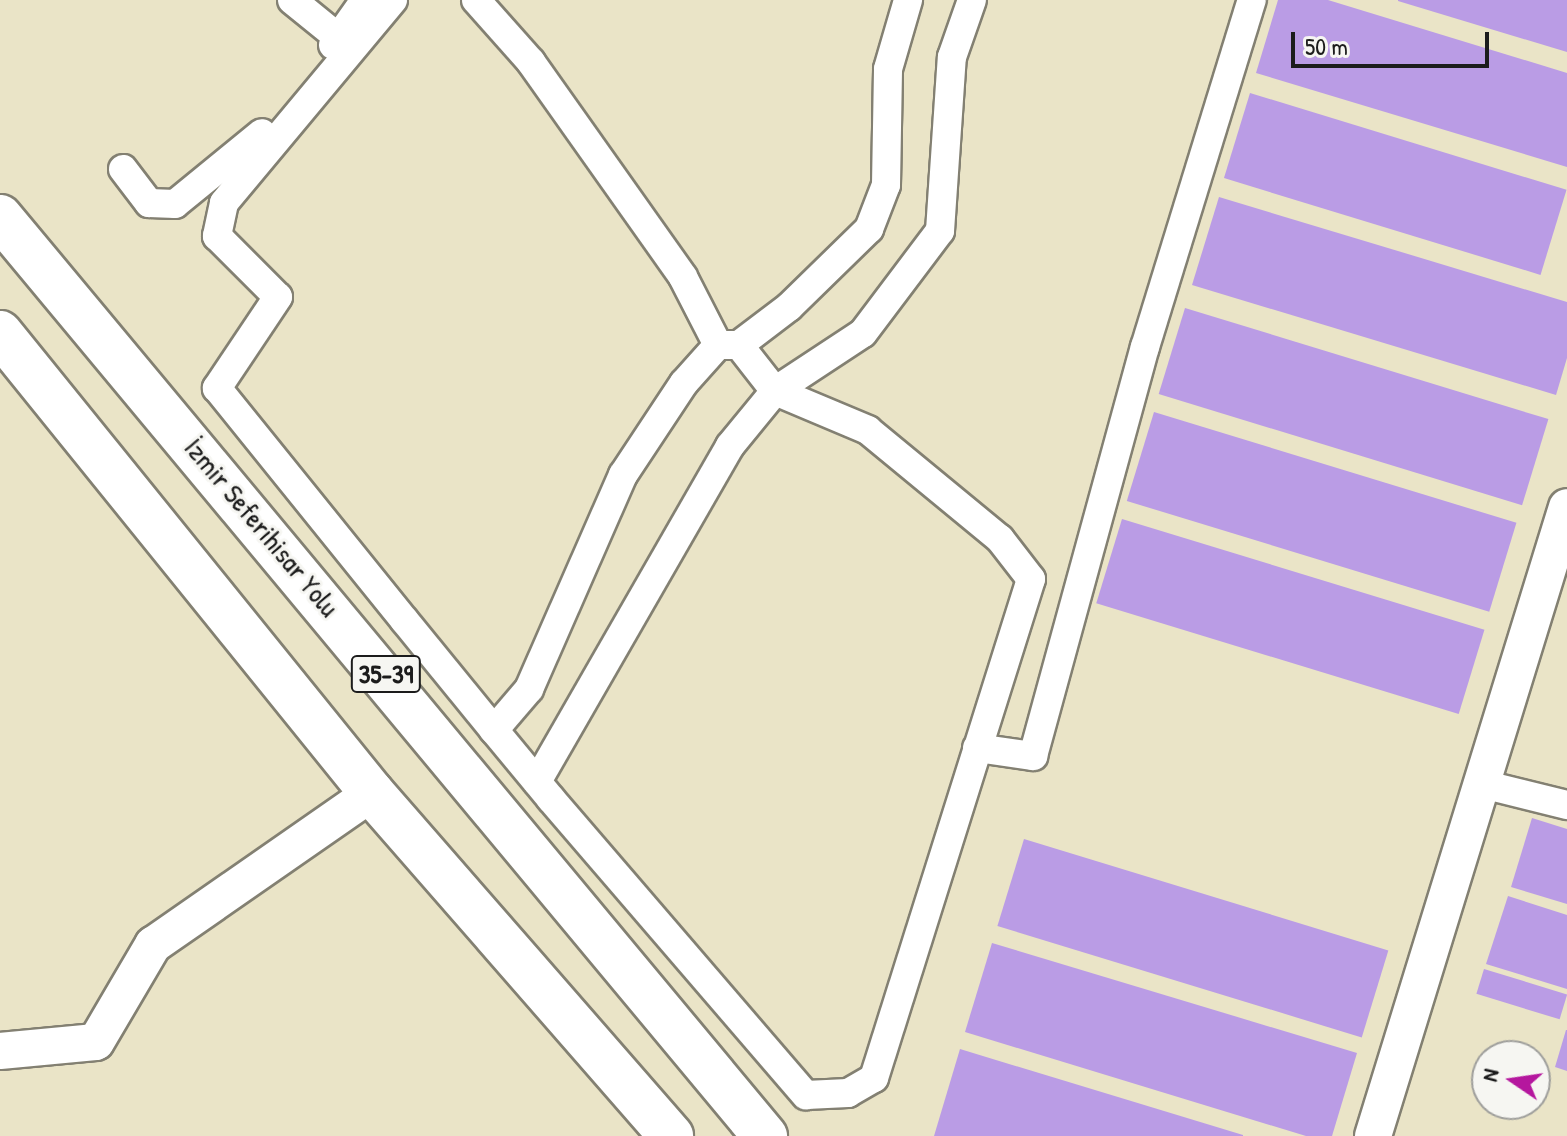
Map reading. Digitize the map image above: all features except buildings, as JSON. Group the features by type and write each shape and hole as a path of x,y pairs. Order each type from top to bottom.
{"main road":[{"name":"İzmir Seferihisar Yolu","path":"0,217 765,1136"},
{"path":"0,333 372,793 671,1136"}],"street":[{"path":"292,0 339,38"},
{"path":"123,169 149,203 175,204 244,154 339,38 365,0"},
{"path":"393,0 224,203 217,236 278,297 217,388 494,730 774,1066 806,1095 848,1093 874,1078 1031,579 1000,539 868,430 775,391 728,345 531,62 476,0"},
{"path":"494,730 529,689 623,475 728,345 869,229 886,185 888,69 908,0"},
{"path":"537,782 730,446 775,391 863,333 940,231 952,57 972,0"},
{"path":"977,748 1033,756 1145,347 1252,0"},
{"path":"1373,1136 1567,507"},
{"path":"1482,784 1567,805"},
{"path":"0,1051 96,1042 153,945 372,793"}]}
